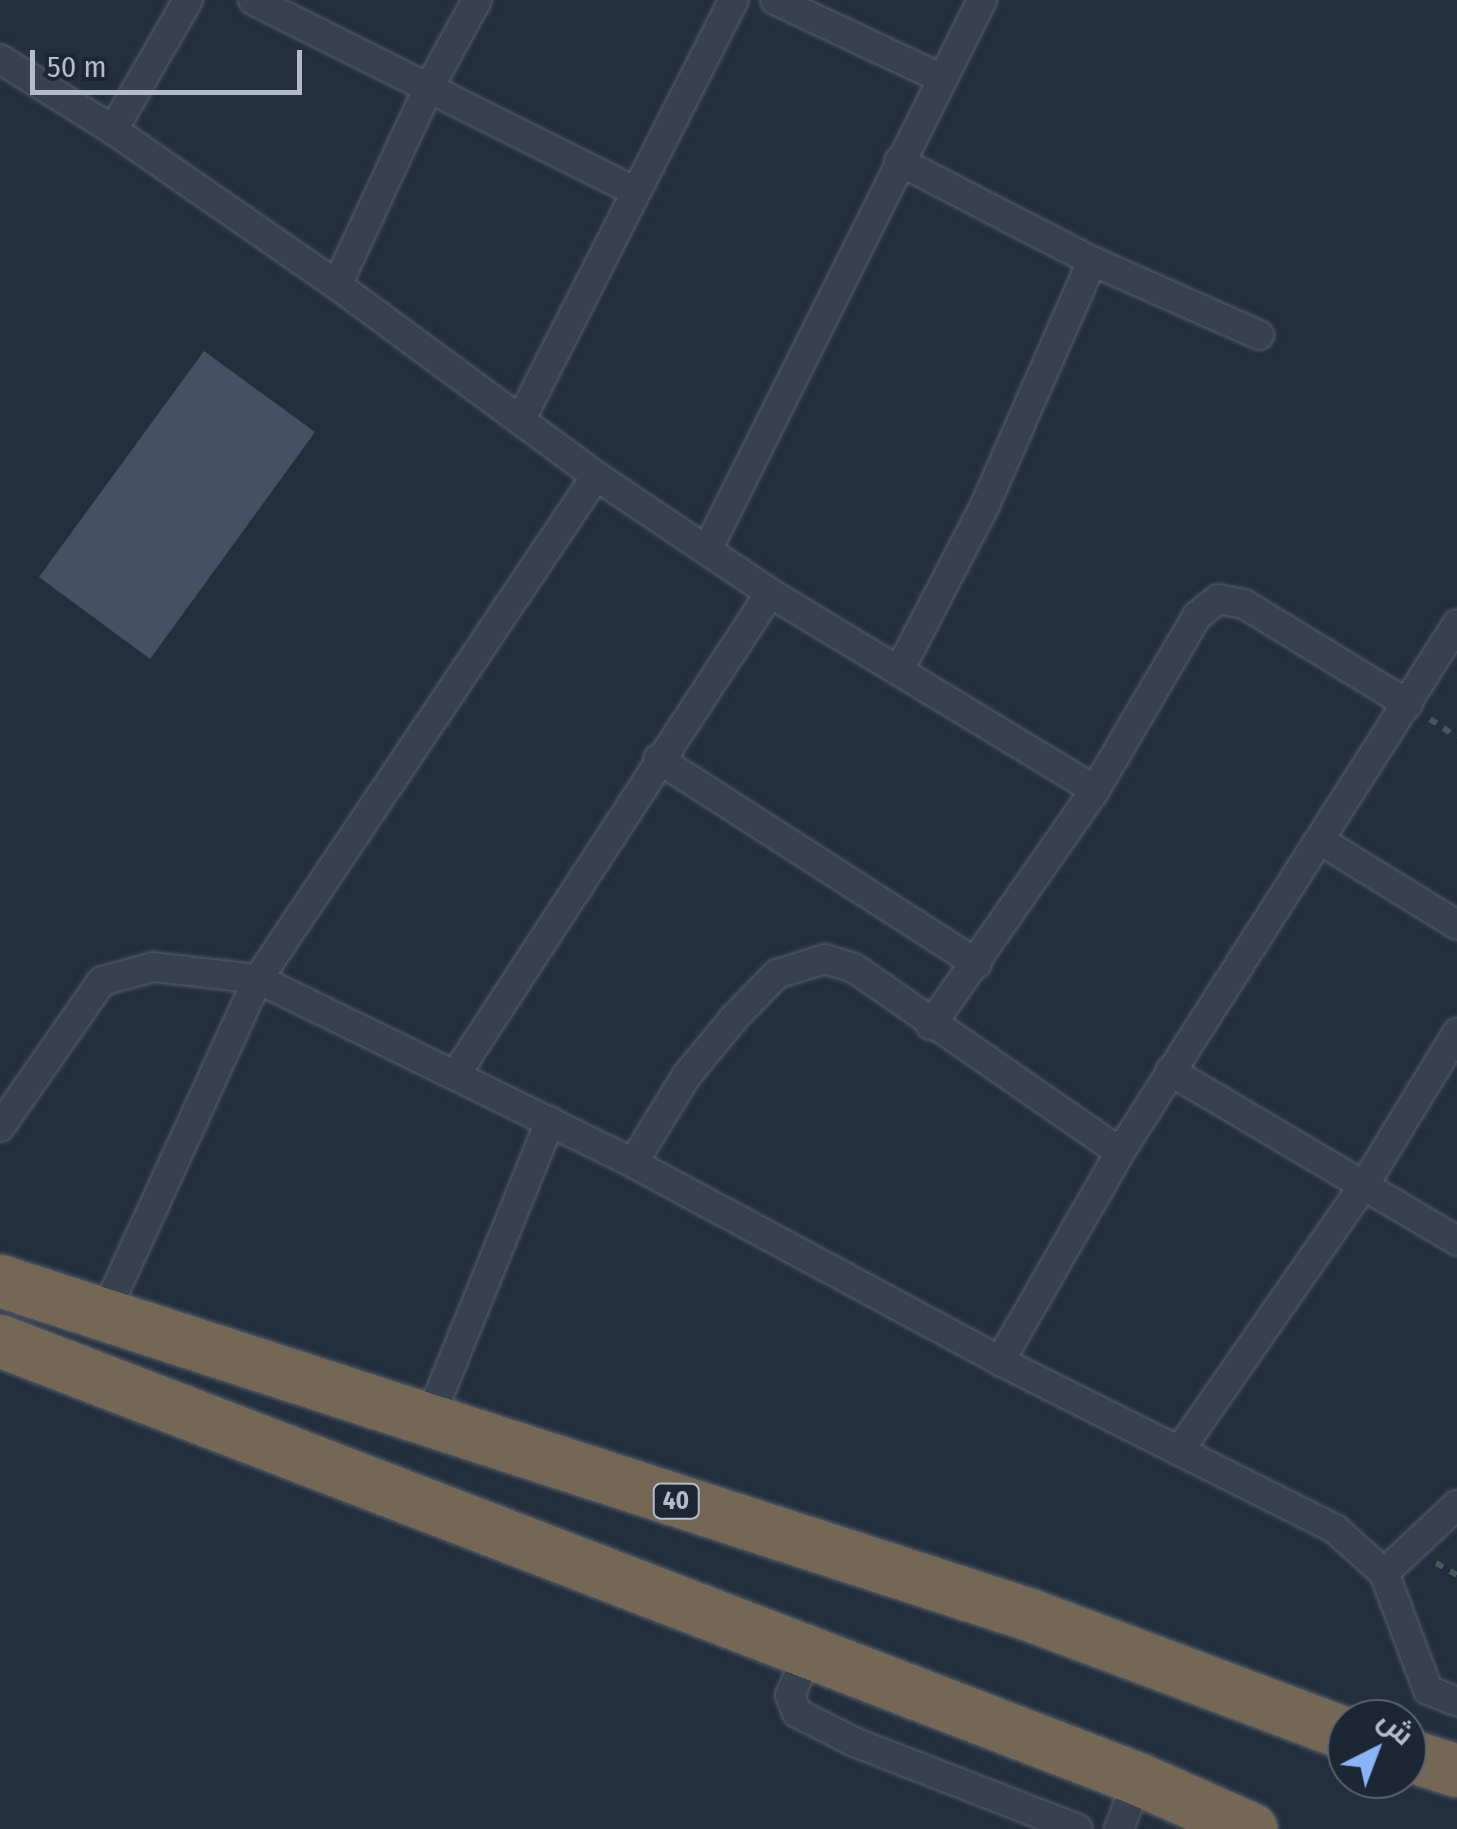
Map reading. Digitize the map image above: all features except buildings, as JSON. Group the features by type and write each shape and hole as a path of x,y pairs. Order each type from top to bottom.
{"highway":[{"name":"40","path":"0,1281 1027,1614 1327,1726"},
{"path":"0,1341 810,1650 1138,1779 1251,1829"},
{"path":"1427,1761 1457,1771"}],"street":[{"path":"113,130 188,0"},
{"path":"253,0 636,191"},
{"path":"337,285 428,89 478,0"},
{"path":"521,419 734,0"},
{"path":"775,0 940,78"},
{"path":"707,550 982,0"},
{"path":"0,58 113,130 337,285 596,476 770,594 900,668 1095,790"},
{"path":"899,161 1092,261 1259,335"},
{"path":"900,668 986,505 1092,261"},
{"path":"103,1317 258,979 596,476"},
{"path":"456,1074 658,759 770,594"},
{"path":"931,1024 978,964 1095,790 1197,616 1218,599 1244,604 1408,704"},
{"path":"1000,1361 1170,1071 1321,842 1457,624"},
{"path":"658,759 978,964"},
{"path":"1321,842 1457,924"},
{"path":"633,1163 714,1040 794,965 825,959 854,968 1120,1152"},
{"path":"0,1126 102,980 152,967 258,979 633,1163 1000,1361 1335,1529 1384,1572 1428,1690 1457,1702"},
{"path":"1179,1451 1366,1182 1457,1033"},
{"path":"1170,1071 1366,1182 1457,1241"},
{"path":"428,1422 550,1121"},
{"path":"1384,1572 1457,1505"},
{"path":"810,1650 790,1695 798,1713 854,1742 1078,1829"},
{"path":"1119,1829 1138,1779"}]}
